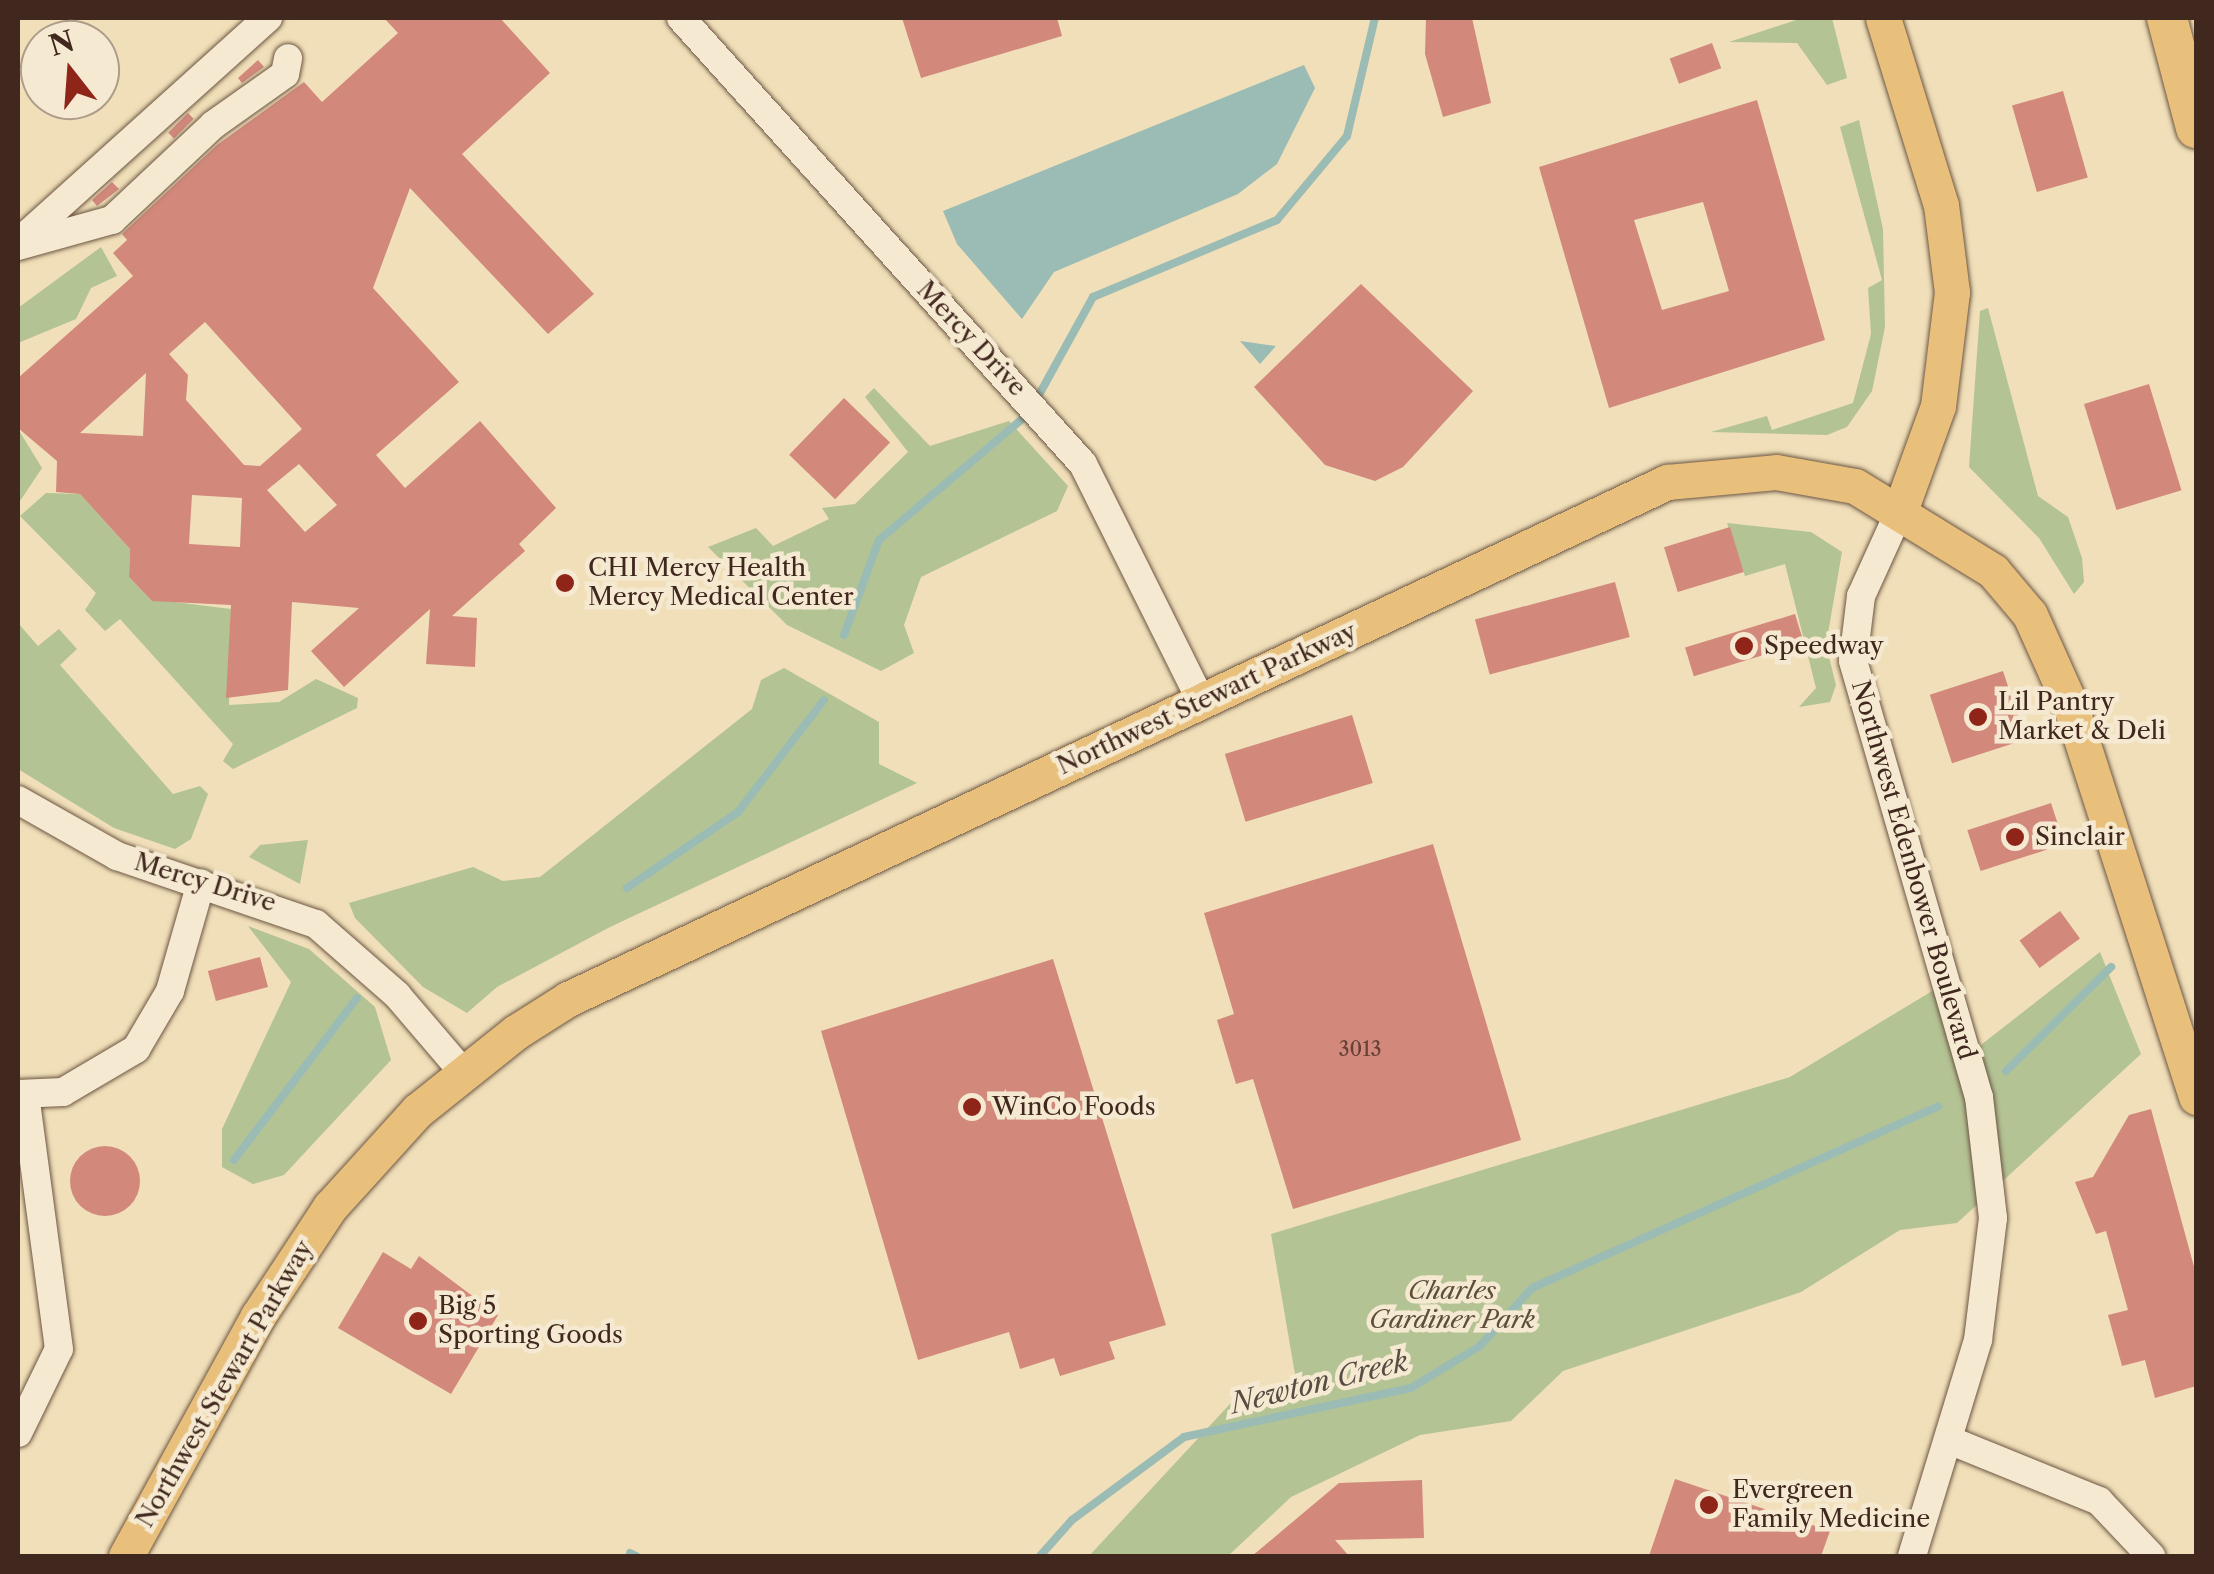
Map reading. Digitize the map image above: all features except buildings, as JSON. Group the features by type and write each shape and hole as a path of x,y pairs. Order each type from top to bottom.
{"highway":[{"path":"2167,18 2196,128"}],"main road":[{"name":"Northwest Edenbower Boulevard","path":"1883,18 1941,205 1952,292 1938,406 1900,508"},
{"name":"Northwest Stewart Parkway","path":"126,1556 303,1244 461,1070 568,999 1667,482 1776,472 1855,486 1900,508 1993,571 2030,615 2085,744 2196,1097"}],"street":[{"path":"18,245 268,18"},
{"name":"Mercy Drive","path":"681,18 1083,464 1201,701"},
{"path":"18,245 112,220 212,125 286,74 288,58"},
{"name":"Northwest Edenbower Boulevard","path":"1900,508 1861,596 1853,661 1979,1096 1991,1175 1986,1298 1949,1440 1912,1556"},
{"name":"Mercy Drive","path":"18,800 118,856 316,924 397,995 461,1070"},
{"path":"18,1433 59,1349 21,1095 63,1092 136,1048 170,992 201,883"},
{"path":"1949,1440 2098,1500 2151,1556"}],"green space":[{"path":"1802,18 1832,18 1847,78 1827,85 1797,43 1729,42"},
{"path":"1859,120 1883,229 1885,327 1872,391 1847,427 1827,435 1711,432 1767,416 1772,430 1853,403 1871,334 1868,288 1882,280 1840,127"},
{"path":"101,247 117,276 91,288 76,319 18,343 18,308"},
{"path":"1988,308 2038,496 2068,517 2082,558 2084,582 2074,594 2039,538 1969,467 1980,311"},
{"path":"874,388 930,446 1009,421 1068,486 1057,511 921,577 904,625 914,653 881,671 787,625 708,547 756,528 773,546 829,519 822,508 855,504 908,452 865,397"},
{"path":"18,429 42,468 18,504"},
{"path":"46,493 80,494 130,549 129,577 150,599 231,609 229,705 279,702 316,679 358,698 357,708 233,769 223,761 233,744 120,619 105,631 85,610 96,593 20,516"},
{"path":"1727,523 1811,532 1842,552 1826,645 1836,685 1830,702 1799,707 1816,688 1785,564 1745,576"},
{"path":"18,623 38,646 59,629 77,649 60,665 173,794 200,786 208,794 191,839 175,849 114,828 18,769"},
{"path":"784,668 879,722 879,764 917,783 610,927 497,987 467,1013 423,987 355,918 349,903 473,867 503,881 540,877 752,709 761,680"},
{"path":"308,840 300,884 249,857 260,845"},
{"path":"248,926 309,949 375,1007 391,1060 284,1175 253,1184 222,1167 222,1129 291,982"},
{"name":"Charles Gardiner Park","path":"2100,952 2141,1054 1957,1223 1900,1230 1801,1292 1563,1371 1511,1421 1420,1435 1291,1497 1228,1556 1089,1556 1242,1391 1297,1386 1271,1234 1790,1077 1947,982 1968,1055"}],"water":[{"path":"1304,65 1315,88 1277,164 1238,194 1054,272 1022,319 957,244 943,211"},
{"path":"1240,341 1261,344 1276,346 1260,364"}],"waterway":[{"path":"1035,402 1093,297 1277,220 1347,136 1375,18"},
{"path":"844,635 879,540 1028,414"},
{"path":"627,888 738,812 824,700"},
{"name":"Newton Creek","path":"2006,1071 2111,967"},
{"path":"234,1160 357,998"},
{"name":"Newton Creek","path":"1040,1556 1072,1520 1184,1437 1411,1388 1480,1346 1532,1288 1938,1106"},
{"path":"630,1553 636,1556"}],"place":[{"name":"CHI Mercy Health Mercy Medical Center","path":"565,583"},
{"name":"Speedway","path":"1744,646"},
{"name":"Lil Pantry Market & Deli","path":"1978,717"},
{"name":"Sinclair","path":"2015,837"},
{"name":"WinCo Foods","path":"972,1107"},
{"name":"Big 5 Sporting Goods","path":"418,1321"},
{"name":"Evergreen Family Medicine","path":"1709,1505"}]}
